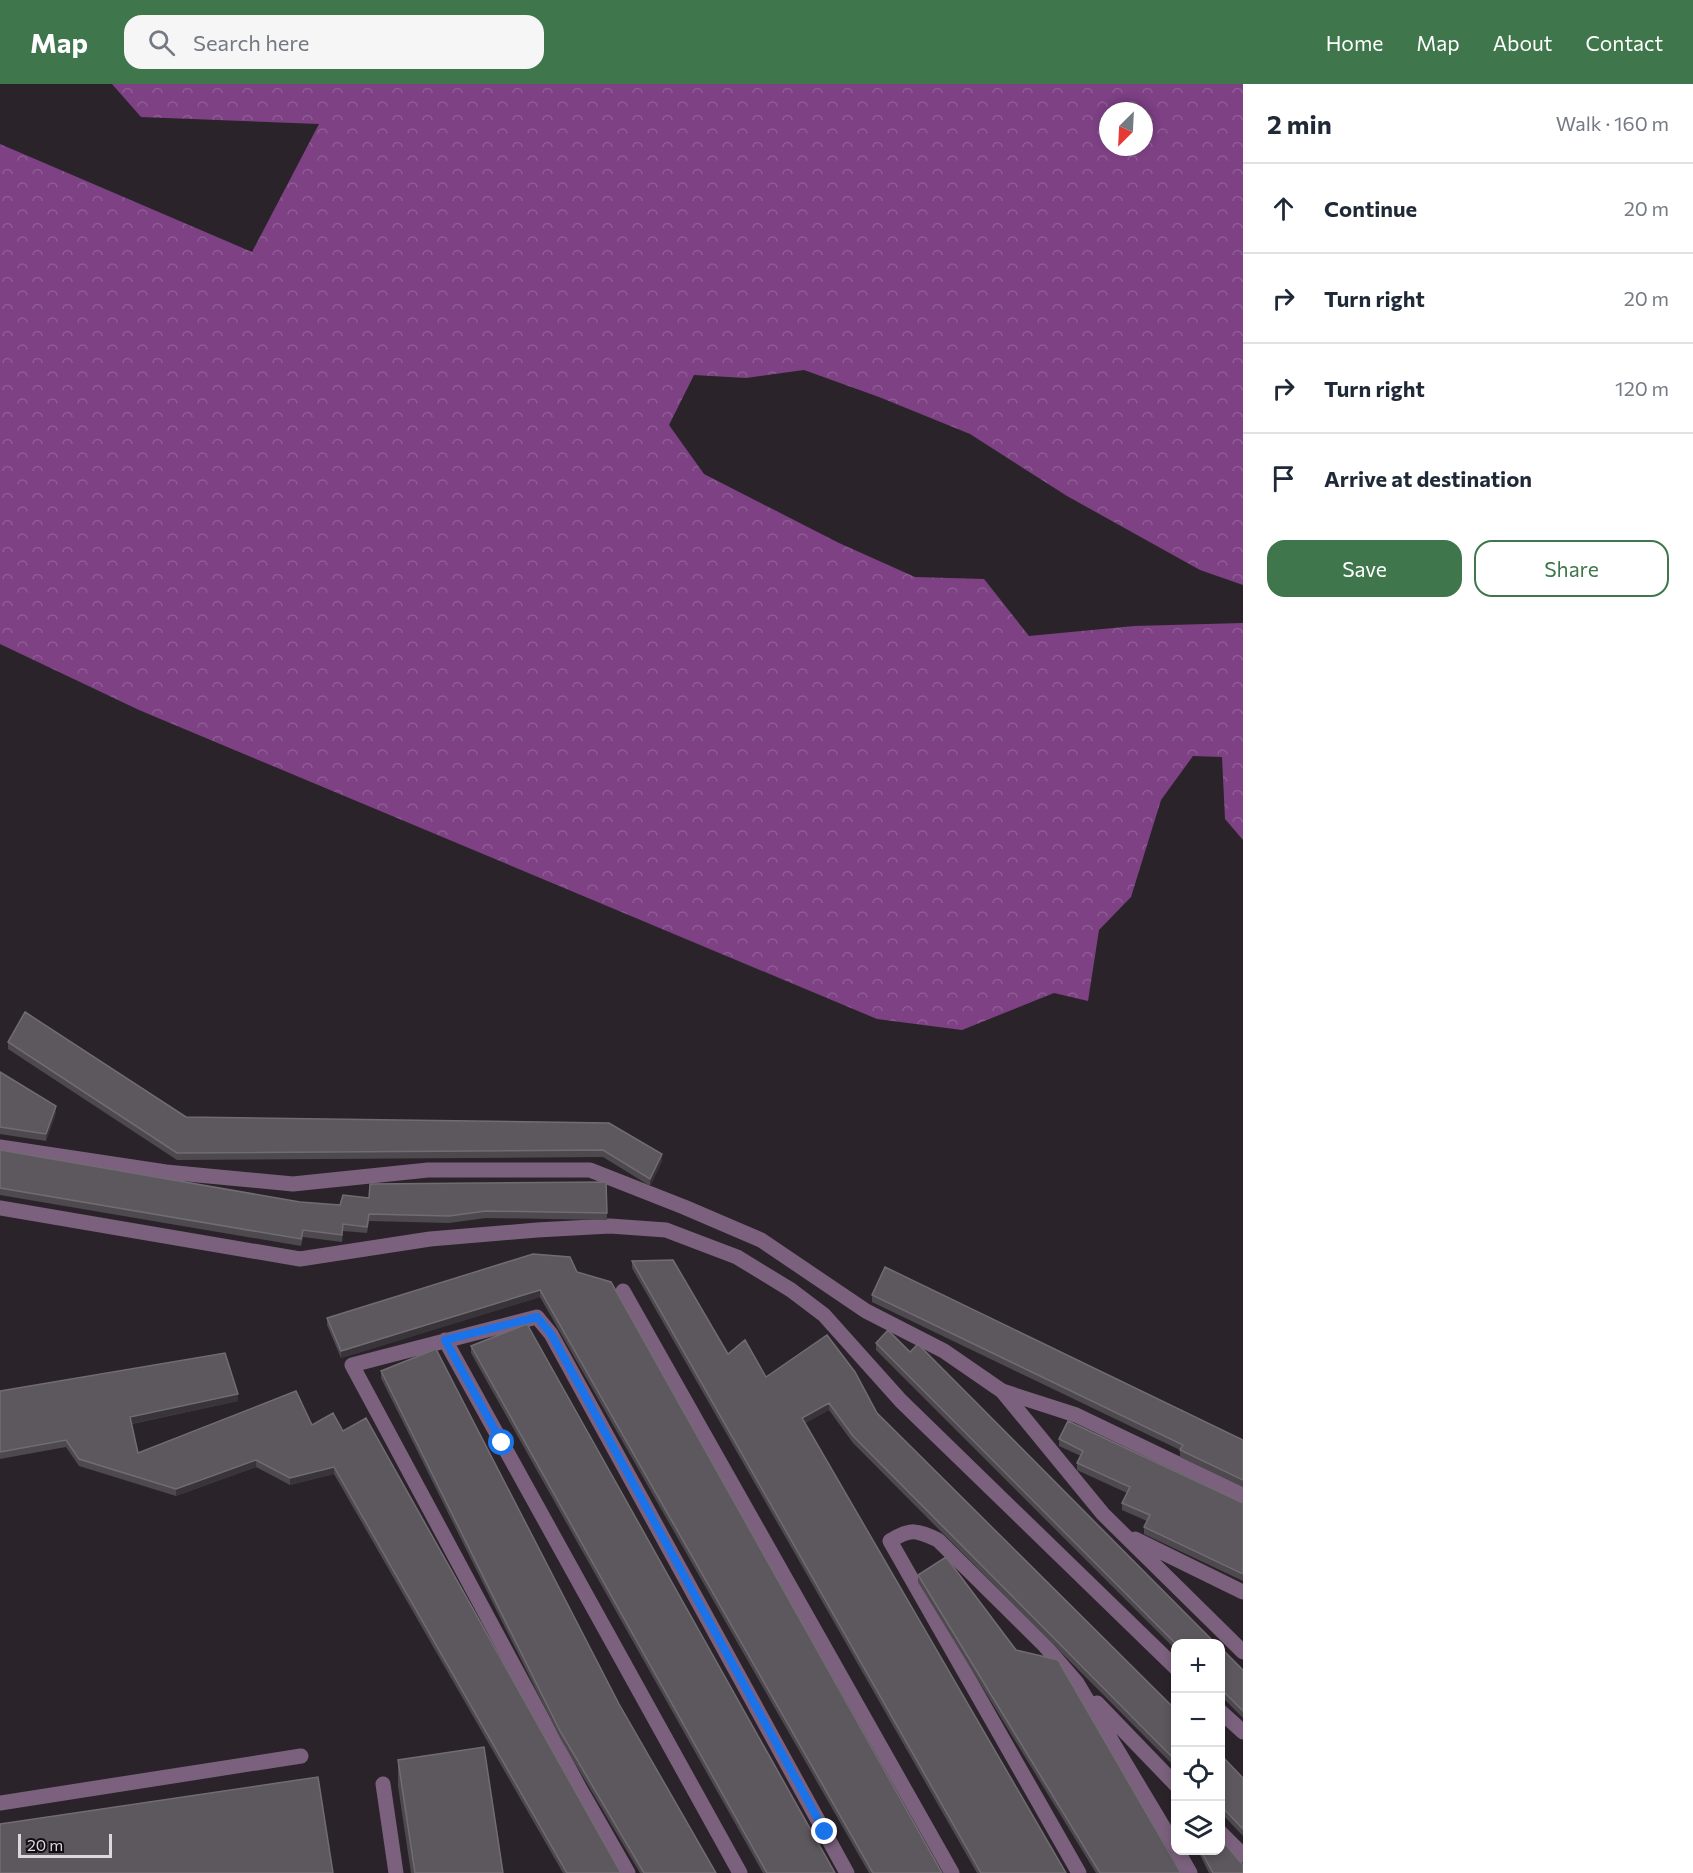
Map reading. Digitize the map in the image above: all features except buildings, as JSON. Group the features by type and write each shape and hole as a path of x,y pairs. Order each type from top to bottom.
{"lane":[{"path":"0,1147 166,1172 293,1184 428,1170 590,1170 761,1240 866,1311 944,1351 1002,1390 1076,1415 1243,1495"},
{"path":"0,1208 300,1259 430,1239 610,1226 666,1230 737,1257 791,1290 825,1315 901,1401 1171,1663"},
{"path":"623,1291 952,1873"},
{"path":"628,1873 580,1789 352,1365 537,1317 551,1334 847,1873"},
{"path":"445,1340 740,1873"},
{"path":"1002,1390 1103,1514 1243,1652"},
{"path":"1079,1873 890,1541 902,1533 919,1531 938,1540 1045,1646 1077,1683 1171,1780"},
{"path":"1122,1532 1243,1592"},
{"path":"1077,1683 1171,1841"},
{"path":"1225,1715 1243,1732"},
{"path":"0,1803 301,1756"},
{"path":"383,1784 396,1873"},
{"path":"1225,1836 1243,1855"},
{"path":"1180,1855 1190,1873"}],"green space":[{"path":"112,84 1243,84 1243,585 1200,570 1067,496 970,434 804,370 746,378 694,375 669,425 704,474 839,543 915,577 984,579 1029,636 1134,626 1243,623 1243,840 1225,819 1222,757 1193,756 1161,800 1131,897 1099,930 1088,1001 1054,993 962,1030 877,1019 139,710 0,644 0,144 252,252 319,124 141,117"}],"route":[{"path":"502,1443 445,1340 537,1317 551,1334 825,1832"}]}
